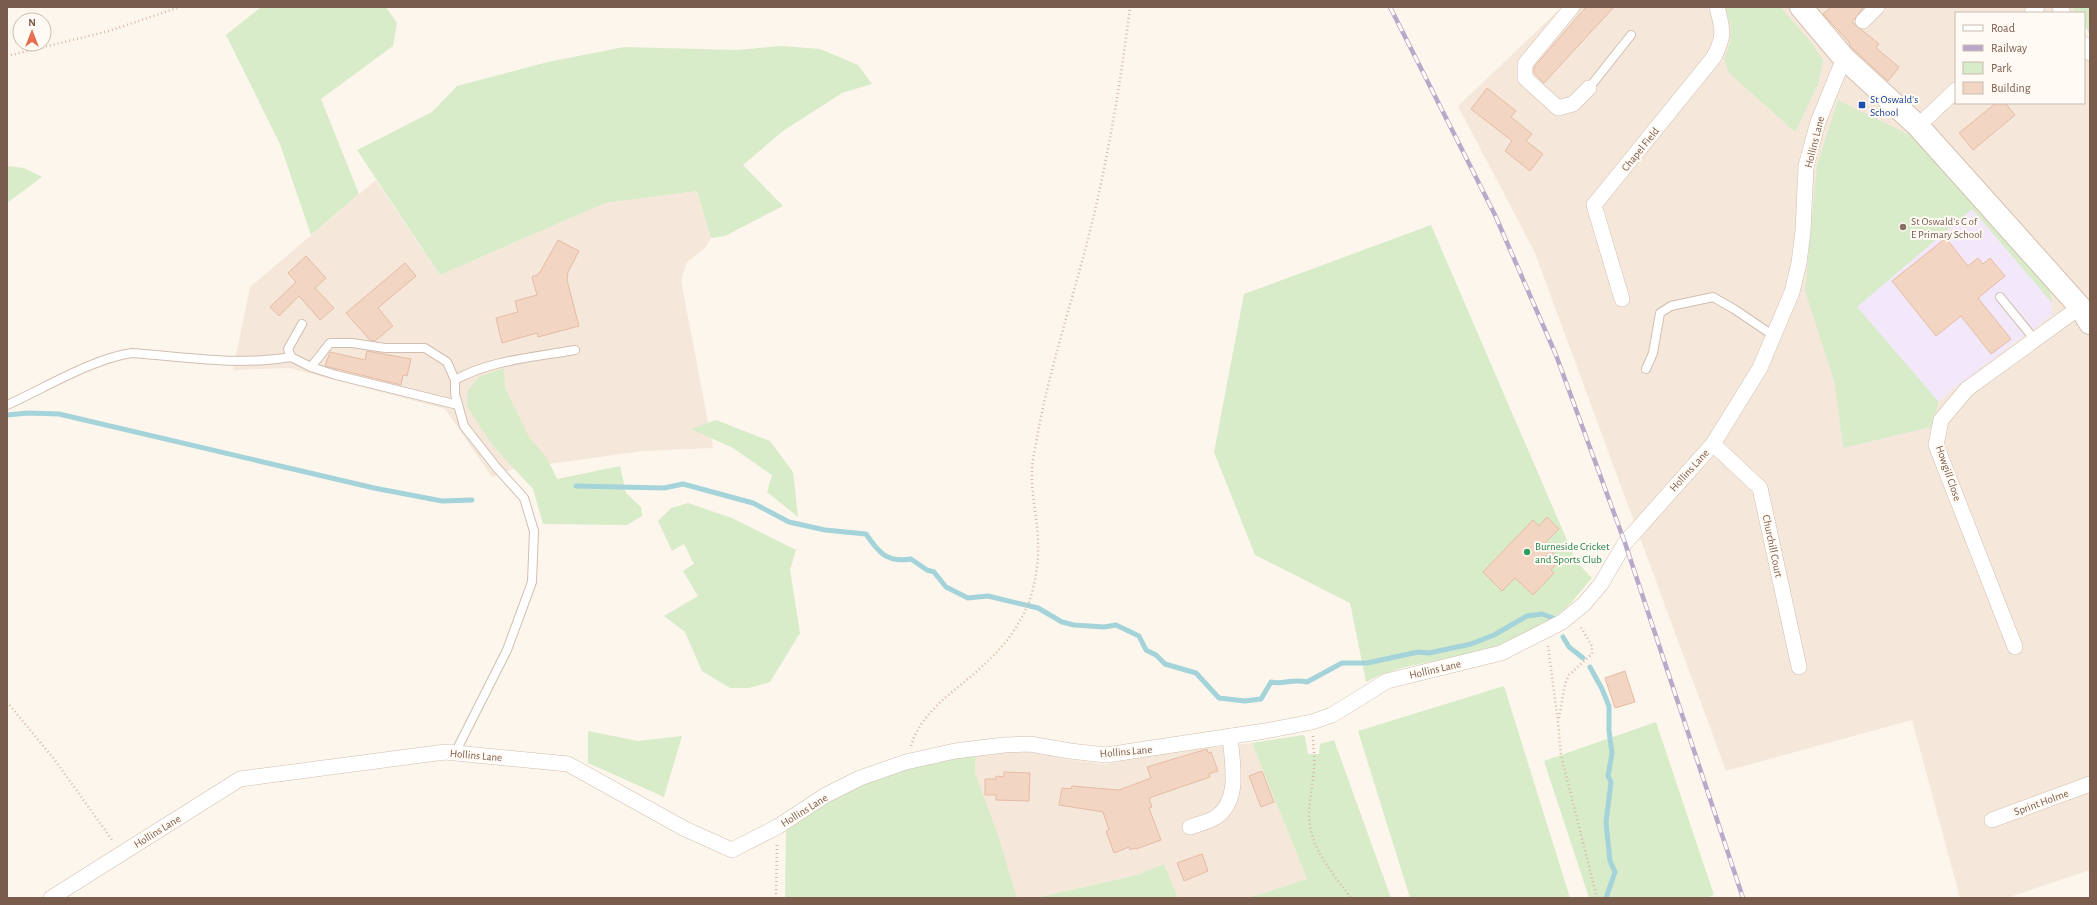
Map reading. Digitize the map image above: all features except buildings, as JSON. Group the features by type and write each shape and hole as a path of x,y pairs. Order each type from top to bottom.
{"street":[{"path":"1572,7 1525,64 1525,78 1558,108 1573,104 1589,88"},
{"name":"Chapel Field","path":"1622,299 1594,205 1714,57 1723,40 1722,26 1717,7"},
{"path":"1801,7 1844,58 1918,126 2085,315"},
{"path":"1863,21 1877,7"},
{"name":"Hollins Lane","path":"51,898 240,779 445,752 568,764 685,828 732,850 777,827 826,795 860,778 906,762 955,751 1004,745 1030,744 1070,751 1106,754 1230,736 1312,722 1332,715 1387,681 1501,653 1546,631 1571,615 1584,604 1601,584 1625,542 1713,444 1760,368 1792,292 1800,263 1806,166 1818,122 1844,58"},
{"path":"1918,126 1955,91"},
{"name":"Howgill Close","path":"2015,647 1936,445 1942,420 1967,390 2035,340 2085,315"},
{"name":"Churchill Court","path":"1713,444 1760,488 1799,667"},
{"path":"1190,828 1215,818 1227,807 1232,789 1230,736"},
{"name":"Sprint Holme","path":"1992,820 2090,784"}],"lane":[{"path":"1589,88 1631,35"},
{"path":"1646,369 1653,353 1660,313 1671,306 1714,297 1734,308 1774,336"},
{"path":"2000,297 2035,340"},
{"path":"291,357 288,349 302,324"},
{"path":"311,367 330,343 352,343 385,348 425,348 447,362 455,380 455,394 464,426 497,468 524,498 534,531 532,582 507,650 456,753"},
{"path":"455,380 465,374 497,365 575,350"},
{"path":"7,406 102,360 132,353 237,361 266,361 291,357 311,367 458,405"}],"path":[{"path":"7,56 108,31 180,7"},
{"path":"906,762 914,738 928,716 953,691 988,662 1012,635 1028,603 1035,578 1038,544 1032,472 1038,430 1059,344 1092,224 1114,119 1130,7"},
{"path":"1558,722 1565,684 1569,676 1592,654 1592,646 1571,615"},
{"path":"1546,631 1558,722 1560,755 1597,898"},
{"path":"7,702 54,759 114,842"},
{"path":"1312,722 1314,768 1310,790 1309,812 1312,835 1320,852 1351,898"},
{"path":"776,898 777,827"}],"shaded area":[{"path":"1562,7 2074,7 2076,12 1955,12 1955,104 2085,104 2085,31 2090,42 2090,870 2007,898 1960,898 1912,720 1726,771 1535,253 1458,106"},
{"name":"St Oswald's C of E Primary School","path":"1838,100 1918,139 2050,288 2052,303 2052,315 1954,388 1939,402 1931,427 1843,448 1835,384 1805,291 1817,165"},
{"path":"376,180 440,275 605,203 697,191 711,238 706,247 687,262 681,280 713,448 643,451 513,469 492,477 445,409 289,368 233,370 250,287"},
{"path":"1252,743 1307,879 1248,898 1178,898 1164,865 1137,875 1035,898 1017,898 1000,841 981,794 975,773 976,754 1009,750 1031,751 1065,759 1106,764 1171,752"}],"green space":[{"path":"261,7 386,7 397,23 393,46 321,99 359,194 311,235 280,144 226,35"},
{"path":"1725,7 1780,7 1810,41 1823,60 1818,84 1795,132 1729,73 1724,59 1730,42 1731,27"},
{"path":"2072,7 2090,7 2090,34 2085,26 2085,12 2075,12"},
{"path":"781,46 820,49 858,65 872,84 842,93 783,131 743,165 783,206 725,236 711,238 697,191 605,203 440,275 357,150 432,112 457,86 548,62 624,47 737,50"},
{"name":"St Oswald's C of E Primary School","path":"1838,100 1918,139 2050,288 2052,303 1972,209 1857,307 1939,402 1931,427 1843,448 1835,384 1805,291 1817,165"},
{"path":"7,166 24,168 42,177 7,203"},
{"path":"1431,225 1576,561 1592,578 1561,612 1534,629 1512,640 1467,655 1394,670 1366,682 1350,603 1255,555 1214,452 1244,294"},
{"path":"504,368 505,388 529,437 547,458 557,479 620,466 626,493 641,507 642,516 627,525 543,524 533,489 494,447 467,407 468,390 479,377"},
{"path":"716,420 770,441 793,472 798,517 767,492 772,475 733,448 691,429"},
{"path":"688,503 732,518 796,550 790,570 800,633 770,682 749,688 730,688 702,671 685,632 664,616 698,596 683,571 694,564 684,544 672,551 658,521 671,508"},
{"path":"1504,686 1570,898 1410,898 1358,731"},
{"path":"1656,722 1714,895 1705,898 1589,898 1544,761"},
{"path":"588,731 638,741 682,736 664,797 588,763"},
{"path":"1303,735 1305,737 1308,754 1319,754 1320,744 1334,740 1391,898 1248,898 1307,879 1252,743"},
{"path":"976,754 975,773 1000,841 1017,898 785,898 786,831 832,800 872,781 924,765"},
{"path":"1164,864 1178,898 1035,898 1137,875"}],"waterway":[{"path":"7,415 28,413 59,414 374,488 442,501 472,500"},
{"path":"576,486 664,488 683,484 753,503 789,522 825,530 866,534 884,555 896,559 911,559 927,570 934,572 946,587 968,598 988,596 1038,608 1062,622 1074,625 1104,627 1116,625 1139,636 1146,650 1156,655 1165,664 1196,673 1219,698 1245,701 1261,699 1271,682 1307,682 1342,663 1367,663 1418,652 1429,653 1471,644 1494,635 1527,616 1542,614 1553,618"},
{"path":"1563,637 1569,647 1583,658"},
{"path":"1590,667 1609,706 1609,731 1612,753 1608,776 1611,782 1606,822 1610,861 1615,872 1606,898"}],"railway":[{"path":"1390,7 1495,215 1556,355 1625,543 1743,898"}],"place":[{"name":"St Oswald's School","path":"1862,105"},
{"name":"St Oswald's C of E Primary School","path":"1903,227"},
{"name":"Burneside Cricket and Sports Club","path":"1527,552"}]}
